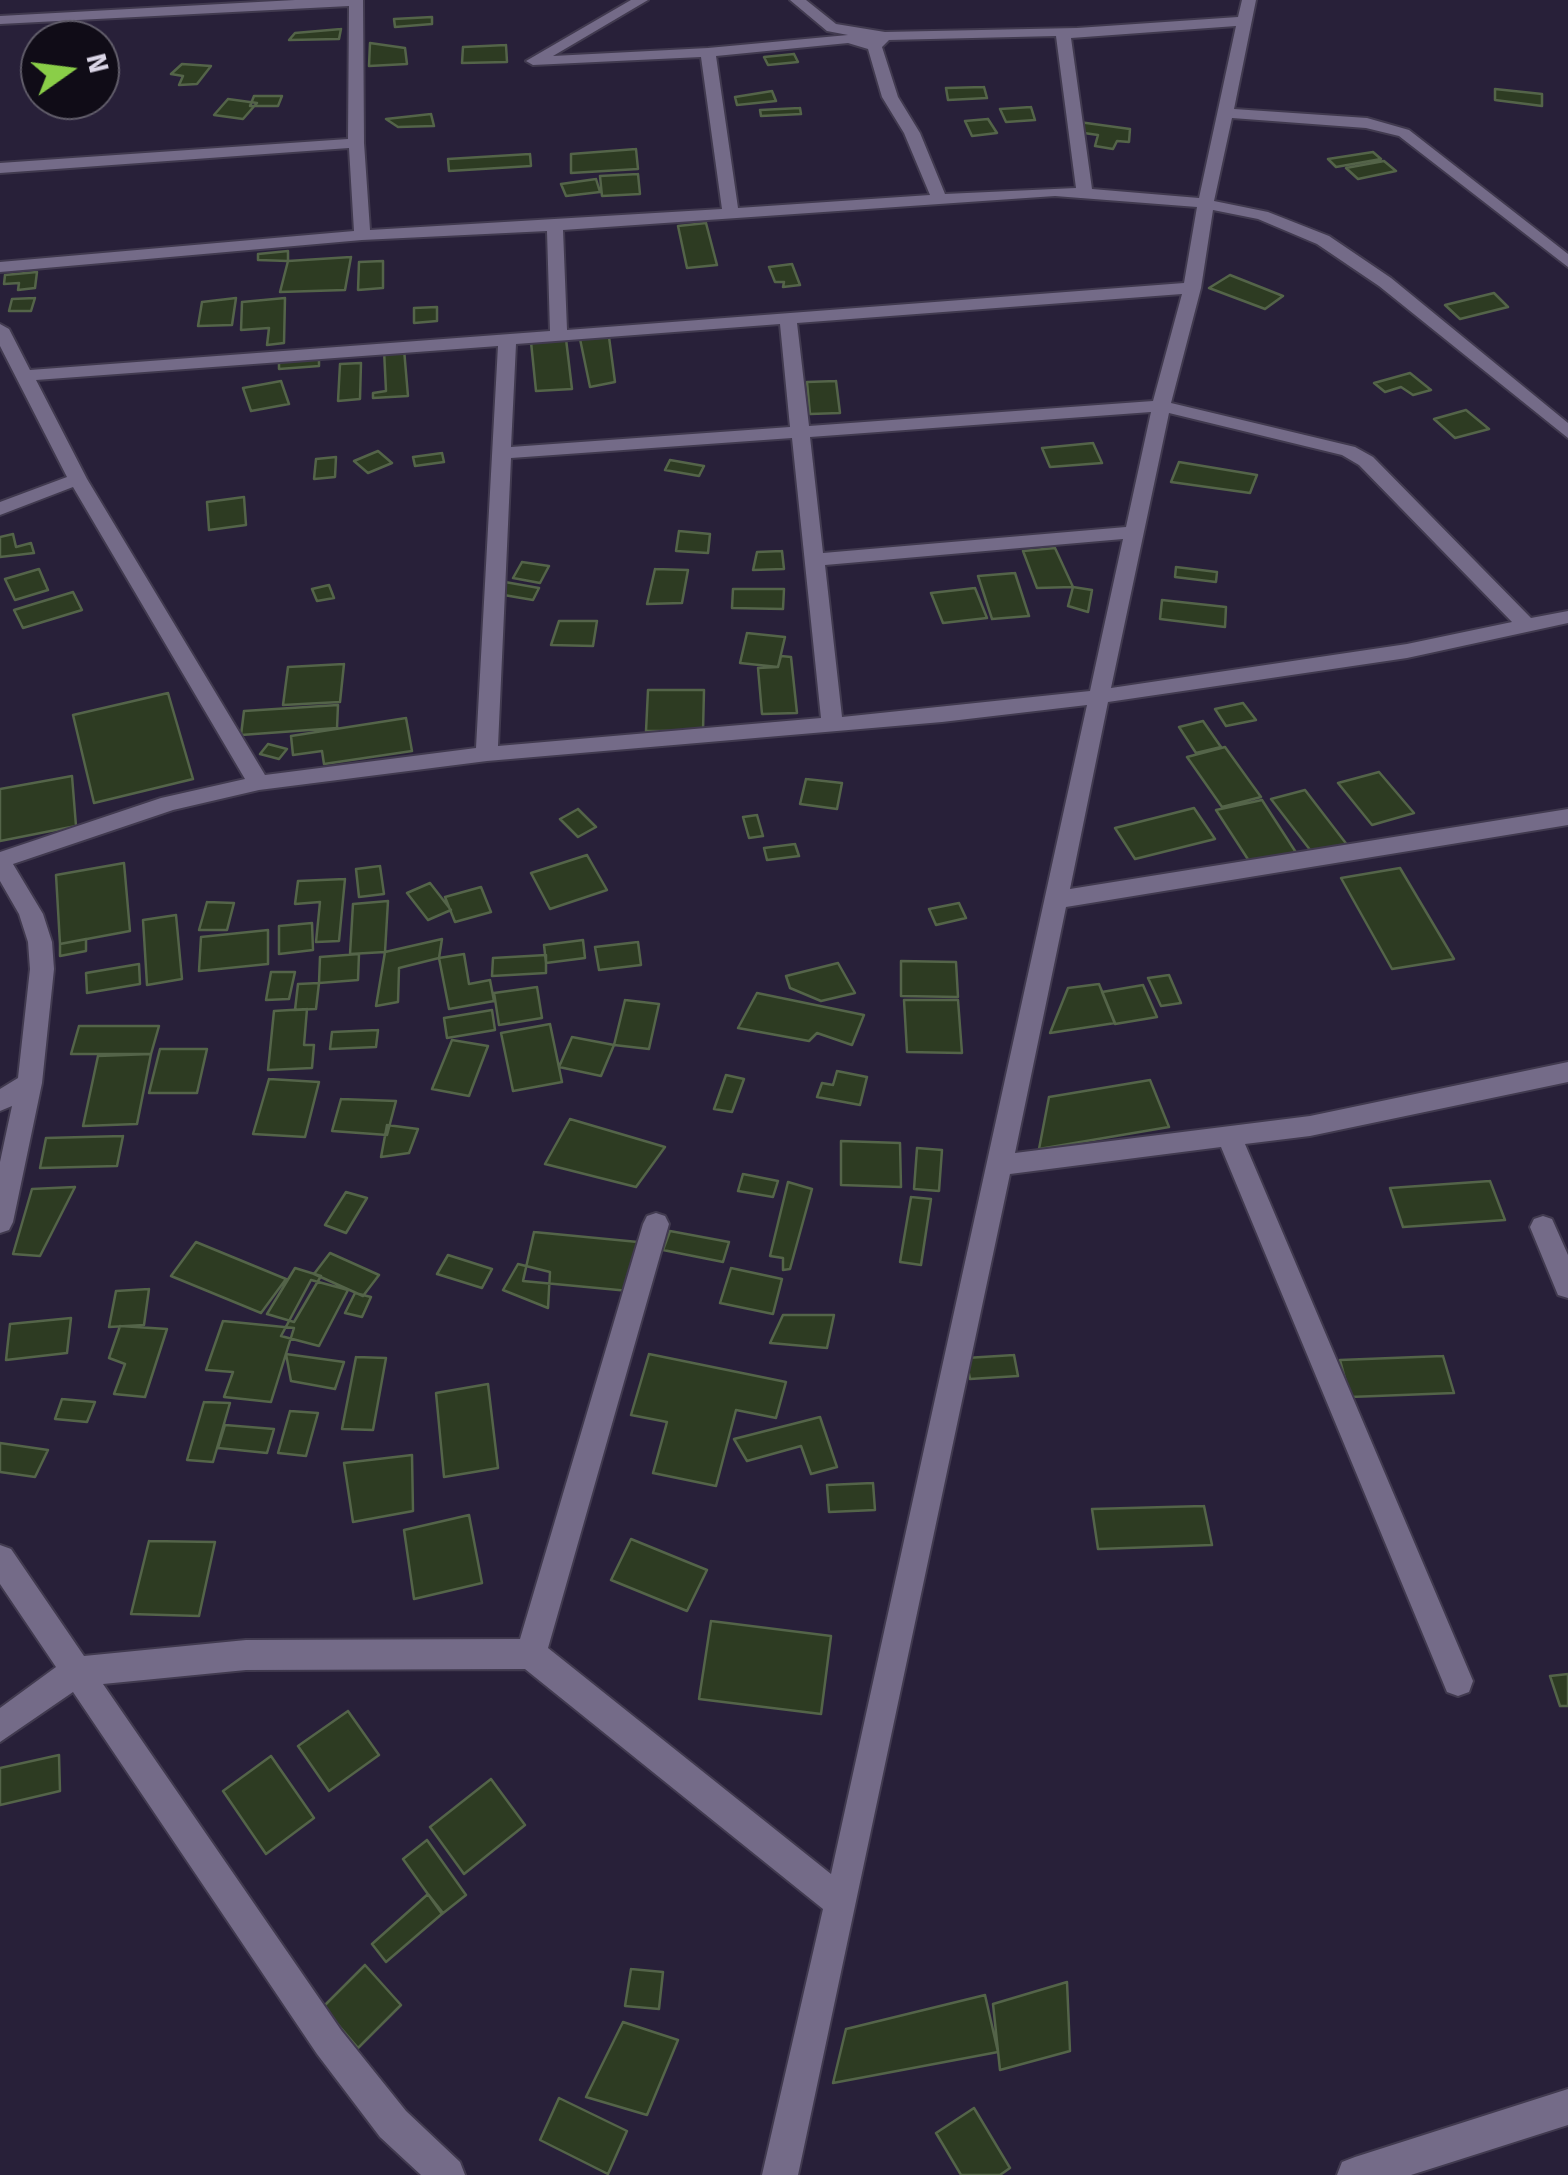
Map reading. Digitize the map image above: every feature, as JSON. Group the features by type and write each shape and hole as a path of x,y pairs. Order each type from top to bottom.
{"street":[{"path":"641,0 532,61 708,52 848,39 1073,32 1247,10 1205,203 1192,288 1134,532 780,2175"},
{"path":"797,0 832,28 879,41"},
{"path":"0,20 356,1 356,143 362,235"},
{"path":"1073,32 1063,36 1061,42 1084,190"},
{"path":"879,41 890,97 912,133 939,198"},
{"path":"708,52 731,213"},
{"path":"1225,113 1367,123 1404,133 1568,262"},
{"path":"0,168 356,143"},
{"path":"0,267 362,235 556,226 1084,190 1205,203 1262,215 1323,240 1385,282 1564,424"},
{"path":"556,226 559,336"},
{"path":"24,376 1192,288"},
{"path":"788,318 832,725"},
{"path":"0,329 78,479 259,783"},
{"path":"487,754 507,340"},
{"path":"502,453 1162,406 1348,451 1366,461 1529,628"},
{"path":"0,508 78,479"},
{"path":"814,560 1134,532"},
{"path":"0,1222 30,1084 42,969 40,942 31,914 0,860 170,803 259,783 487,754 832,725 1098,697 1267,675 1529,628 1568,617"},
{"path":"1055,900 1568,816"},
{"path":"998,1165 1230,1137 1384,1112 1568,1072"},
{"path":"0,1101 30,1084"},
{"path":"1230,1137 1458,1682"},
{"path":"531,1654 656,1224"},
{"path":"1543,1227 1568,1287"},
{"path":"0,1560 329,2042 393,2124 447,2175"},
{"path":"0,1727 75,1672 246,1654 531,1654 839,1901"},
{"path":"1355,2175 1568,2107"}],"building":[{"path":"432,17 432,24 395,27 394,19"},
{"path":"341,29 339,39 289,40 295,33"},
{"path":"370,43 405,48 407,64 369,66"},
{"path":"506,45 507,62 462,63 463,47"},
{"path":"794,54 798,62 768,65 764,57"},
{"path":"182,64 211,66 197,84 179,85 183,76 171,74"},
{"path":"984,87 987,98 948,100 946,88"},
{"path":"1495,89 1542,94 1542,106 1495,100"},
{"path":"772,91 776,101 737,105 735,97"},
{"path":"254,96 282,96 278,106 250,106"},
{"path":"228,99 257,103 243,119 214,115"},
{"path":"1031,107 1035,120 1006,122 1000,109"},
{"path":"800,108 801,114 761,116 760,110"},
{"path":"431,114 434,126 398,127 386,119"},
{"path":"988,119 997,133 972,136 965,121"},
{"path":"1079,122 1130,129 1129,142 1117,141 1113,149 1095,146 1098,135 1077,132"},
{"path":"636,149 638,169 571,173 571,154"},
{"path":"1373,152 1381,159 1336,167 1328,159"},
{"path":"530,154 531,166 449,171 448,159"},
{"path":"1384,161 1396,171 1358,179 1346,168"},
{"path":"638,174 640,194 602,196 600,176"},
{"path":"596,179 600,192 566,196 561,184"},
{"path":"706,223 717,265 687,268 678,226"},
{"path":"288,251 288,261 258,260 258,254"},
{"path":"351,257 345,290 280,292 288,261"},
{"path":"383,261 383,288 358,290 359,262"},
{"path":"792,264 800,285 783,287 784,282 775,282 769,267"},
{"path":"37,272 35,288 18,290 19,283 4,284 5,275"},
{"path":"1230,275 1283,296 1265,309 1209,288"},
{"path":"1494,293 1508,307 1460,319 1445,305"},
{"path":"35,298 31,311 9,311 12,299"},
{"path":"236,298 232,325 198,326 202,302"},
{"path":"285,298 284,343 267,345 269,328 241,330 242,302"},
{"path":"437,307 437,321 414,323 414,308"},
{"path":"609,337 615,382 590,387 580,339"},
{"path":"566,339 572,389 536,391 531,342"},
{"path":"404,349 408,396 373,398 373,393 386,391 384,350"},
{"path":"319,356 319,366 279,369 279,359"},
{"path":"361,363 360,399 338,401 340,364"},
{"path":"1410,373 1431,390 1413,395 1401,387 1385,392 1374,383"},
{"path":"281,381 289,404 251,411 243,388"},
{"path":"836,381 840,413 810,414 807,382"},
{"path":"1466,410 1489,429 1455,438 1434,419"},
{"path":"1093,443 1102,463 1050,467 1042,448"},
{"path":"378,451 392,463 368,473 354,461"},
{"path":"442,453 444,462 415,466 413,457"},
{"path":"336,457 335,477 314,479 316,459"},
{"path":"670,460 704,466 699,476 665,470"},
{"path":"1179,462 1257,475 1250,493 1171,482"},
{"path":"244,497 246,525 209,530 207,502"},
{"path":"679,531 710,534 708,553 676,551"},
{"path":"13,534 16,547 31,543 34,553 0,557 0,537"},
{"path":"1055,548 1073,587 1037,588 1023,551"},
{"path":"782,551 784,569 753,570 757,552"},
{"path":"522,562 549,566 540,583 513,578"},
{"path":"1176,567 1217,572 1216,582 1175,577"},
{"path":"39,569 48,590 15,600 5,579"},
{"path":"655,569 688,570 682,603 647,604"},
{"path":"1015,573 1029,616 992,619 978,576"},
{"path":"505,582 539,588 533,600 498,594"},
{"path":"329,585 334,598 317,601 312,589"},
{"path":"1073,587 1092,590 1088,612 1068,606"},
{"path":"975,588 987,618 943,623 931,593"},
{"path":"733,589 784,589 783,609 732,608"},
{"path":"73,592 82,610 23,628 14,610"},
{"path":"1162,600 1226,607 1225,627 1160,619"},
{"path":"559,621 597,621 593,646 551,645"},
{"path":"747,633 785,637 778,667 740,663"},
{"path":"781,656 791,657 797,713 762,714 758,668 778,667"},
{"path":"344,664 340,702 283,705 288,667"},
{"path":"648,690 704,690 703,731 646,731"},
{"path":"168,693 193,779 94,803 73,715"},
{"path":"1243,703 1256,720 1226,726 1215,709"},
{"path":"338,705 337,728 241,735 244,711"},
{"path":"406,718 412,751 324,764 322,751 293,755 291,736"},
{"path":"1203,721 1221,747 1196,753 1179,727"},
{"path":"268,744 287,749 279,759 260,754"},
{"path":"1225,747 1261,797 1222,807 1187,757"},
{"path":"1379,772 1414,813 1372,825 1338,783"},
{"path":"72,776 76,826 0,841 0,789"},
{"path":"806,779 842,783 837,809 800,804"},
{"path":"1305,790 1348,846 1314,855 1271,799"},
{"path":"1262,800 1297,854 1251,864 1216,810"},
{"path":"1194,808 1215,839 1135,859 1115,828"},
{"path":"578,809 596,827 578,837 560,819"},
{"path":"757,815 763,836 749,838 743,817"},
{"path":"795,844 799,856 767,860 764,848"},
{"path":"587,855 607,890 550,909 531,873"},
{"path":"124,863 130,931 60,944 56,875"},
{"path":"380,866 384,894 359,897 356,869"},
{"path":"1400,868 1454,959 1392,969 1341,878"},
{"path":"345,879 339,941 316,942 320,902 295,904 298,881"},
{"path":"430,883 451,910 428,920 407,893"},
{"path":"481,887 491,912 455,922 445,897"},
{"path":"388,901 385,952 350,954 353,904"},
{"path":"207,902 234,903 227,930 199,930"},
{"path":"959,903 966,918 936,925 929,909"},
{"path":"176,915 182,979 147,985 143,920"},
{"path":"312,923 313,950 279,954 279,926"},
{"path":"268,930 268,964 199,971 201,937"},
{"path":"86,939 86,951 60,956 60,944"},
{"path":"442,939 439,958 399,968 398,1002 376,1006 385,952"},
{"path":"583,940 585,958 546,963 544,945"},
{"path":"638,942 641,965 599,970 595,947"},
{"path":"359,954 358,980 319,983 320,957"},
{"path":"464,954 469,984 490,980 494,1001 449,1009 439,958"},
{"path":"546,955 546,973 492,976 493,958"},
{"path":"901,961 956,962 958,997 901,996"},
{"path":"838,963 855,993 821,1001 790,988 786,976"},
{"path":"139,964 140,984 87,993 86,973"},
{"path":"271,972 295,972 289,999 266,1000"},
{"path":"1169,975 1181,1003 1161,1006 1148,978"},
{"path":"319,983 316,1009 295,1010 298,984"},
{"path":"1099,984 1115,1023 1050,1033 1068,988"},
{"path":"1143,985 1157,1017 1115,1024 1102,992"},
{"path":"537,987 542,1018 499,1025 494,993"},
{"path":"757,993 864,1015 852,1045 817,1033 809,1041 738,1028"},
{"path":"625,1000 659,1004 649,1049 614,1045"},
{"path":"904,1000 958,1000 962,1053 907,1052"},
{"path":"307,1009 304,1045 314,1045 312,1068 268,1070 274,1011"},
{"path":"492,1010 495,1030 447,1038 444,1018"},
{"path":"550,1024 562,1082 513,1091 501,1033"},
{"path":"79,1026 159,1026 151,1054 71,1054"},
{"path":"378,1030 376,1047 330,1049 332,1032"},
{"path":"572,1037 614,1045 601,1076 559,1067"},
{"path":"452,1040 488,1046 469,1096 432,1089"},
{"path":"160,1049 207,1049 197,1093 149,1093"},
{"path":"151,1054 137,1124 83,1126 98,1056"},
{"path":"837,1071 867,1077 860,1105 817,1097 822,1083 833,1085"},
{"path":"726,1075 744,1079 732,1112 714,1109"},
{"path":"269,1079 319,1082 305,1137 253,1134"},
{"path":"1150,1080 1169,1127 1039,1149 1049,1097"},
{"path":"341,1099 396,1101 387,1135 332,1131"},
{"path":"570,1119 665,1147 636,1187 545,1164"},
{"path":"387,1125 418,1129 409,1153 381,1157"},
{"path":"123,1136 117,1166 40,1168 46,1138"},
{"path":"841,1141 900,1143 901,1187 841,1185"},
{"path":"917,1148 942,1150 939,1191 914,1189"},
{"path":"743,1174 778,1181 773,1197 738,1191"},
{"path":"1490,1181 1505,1220 1403,1227 1390,1188"},
{"path":"788,1182 812,1189 790,1269 783,1270 783,1258 770,1256"},
{"path":"75,1187 40,1256 13,1254 32,1189"},
{"path":"346,1192 367,1198 346,1233 325,1225"},
{"path":"911,1197 931,1199 921,1265 900,1262"},
{"path":"670,1231 729,1242 723,1262 663,1250"},
{"path":"534,1232 638,1242 629,1291 523,1281"},
{"path":"196,1242 286,1279 261,1313 171,1276"},
{"path":"330,1253 379,1275 363,1296 314,1274"},
{"path":"448,1255 492,1269 482,1288 437,1274"},
{"path":"518,1264 550,1272 548,1308 503,1290"},
{"path":"295,1268 321,1276 294,1322 267,1314"},
{"path":"731,1268 782,1279 773,1314 720,1303"},
{"path":"311,1280 348,1290 319,1346 281,1336"},
{"path":"149,1289 144,1325 109,1327 116,1291"},
{"path":"355,1293 371,1297 362,1317 345,1313"},
{"path":"783,1315 834,1315 827,1348 770,1343"},
{"path":"71,1318 67,1353 6,1360 10,1324"},
{"path":"223,1321 294,1328 271,1402 224,1397 233,1372 206,1370"},
{"path":"120,1326 167,1329 145,1397 114,1394 125,1364 109,1358"},
{"path":"286,1354 344,1362 335,1389 291,1381"},
{"path":"649,1354 786,1382 776,1418 736,1410 716,1486 653,1473 667,1422 631,1415"},
{"path":"1014,1355 1018,1376 970,1379 966,1358"},
{"path":"1443,1356 1454,1393 1350,1397 1340,1360"},
{"path":"356,1357 386,1358 373,1430 342,1429"},
{"path":"488,1384 498,1468 444,1477 436,1393"},
{"path":"62,1399 95,1402 87,1422 55,1419"},
{"path":"204,1402 230,1403 213,1462 187,1460"},
{"path":"290,1411 318,1413 306,1456 278,1453"},
{"path":"820,1417 837,1467 811,1474 801,1446 747,1461 734,1439"},
{"path":"225,1425 274,1429 267,1453 218,1448"},
{"path":"0,1443 48,1450 35,1477 0,1472"},
{"path":"412,1455 413,1511 353,1522 344,1463"},
{"path":"873,1483 875,1510 829,1512 827,1485"},
{"path":"1204,1506 1212,1545 1098,1549 1092,1509"},
{"path":"469,1515 482,1583 414,1599 404,1530"},
{"path":"631,1539 707,1570 687,1611 611,1580"},
{"path":"149,1541 215,1542 199,1616 131,1614"},
{"path":"711,1621 831,1636 821,1714 699,1699"},
{"path":"1568,1674 1568,1706 1560,1706 1550,1676"},
{"path":"348,1711 379,1755 329,1791 298,1746"},
{"path":"59,1755 60,1791 0,1805 0,1768"},
{"path":"271,1756 314,1818 266,1854 223,1791"},
{"path":"491,1779 525,1825 464,1874 430,1827"},
{"path":"427,1840 466,1895 442,1914 403,1859"},
{"path":"428,1894 443,1913 386,1962 372,1944"},
{"path":"365,1965 401,2005 358,2048 323,2007"},
{"path":"631,1969 663,1972 659,2009 625,2006"},
{"path":"1067,1982 1070,2051 1000,2070 993,2004"},
{"path":"985,1995 998,2052 833,2083 846,2029"},
{"path":"623,2022 678,2040 647,2115 586,2097"},
{"path":"559,2098 627,2131 608,2174 540,2140"},
{"path":"974,2108 1010,2168 1000,2175 961,2175 936,2133"}]}
